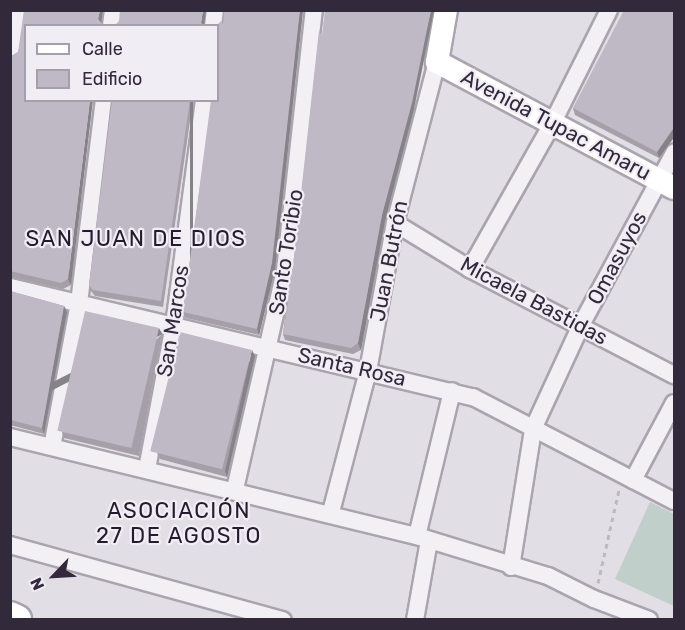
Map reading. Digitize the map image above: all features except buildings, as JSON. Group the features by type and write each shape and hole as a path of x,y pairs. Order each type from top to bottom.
{"highway":[{"path":"10,617 16,620"}],"street":[{"path":"10,56 17,10"},
{"name":"Santo Toribio","path":"236,489 270,348 298,167 314,10"},
{"name":"Juan Butrón","path":"331,512 368,371 395,223 437,62 446,10"},
{"path":"470,268 552,124 609,10"},
{"name":"Avenida Tupac Amaru","path":"437,62 667,184"},
{"path":"52,447 79,303 104,102"},
{"name":"San Marcos","path":"147,469 174,325 204,102"},
{"name":"Omasuyos","path":"511,567 533,429 581,325 667,184 675,153"},
{"name":"Micaela Bastidas","path":"395,223 470,268 675,375"},
{"name":"Santa Rosa","path":"10,287 473,397 675,501"},
{"path":"415,620 423,538 452,391"},
{"path":"628,478 675,404"},
{"path":"10,437 331,512 423,538 562,581 594,599 649,620"},
{"path":"10,545 283,620"}],"path":[{"path":"594,599 628,478"}],"shaded area":[{"path":"650,502 674,514 674,606 615,579"}],"district":[{"name":"SAN JUAN DE DIOS","path":"136,239"},
{"name":"ASOCIACIÓN 27 DE AGOSTO","path":"179,522"}]}
